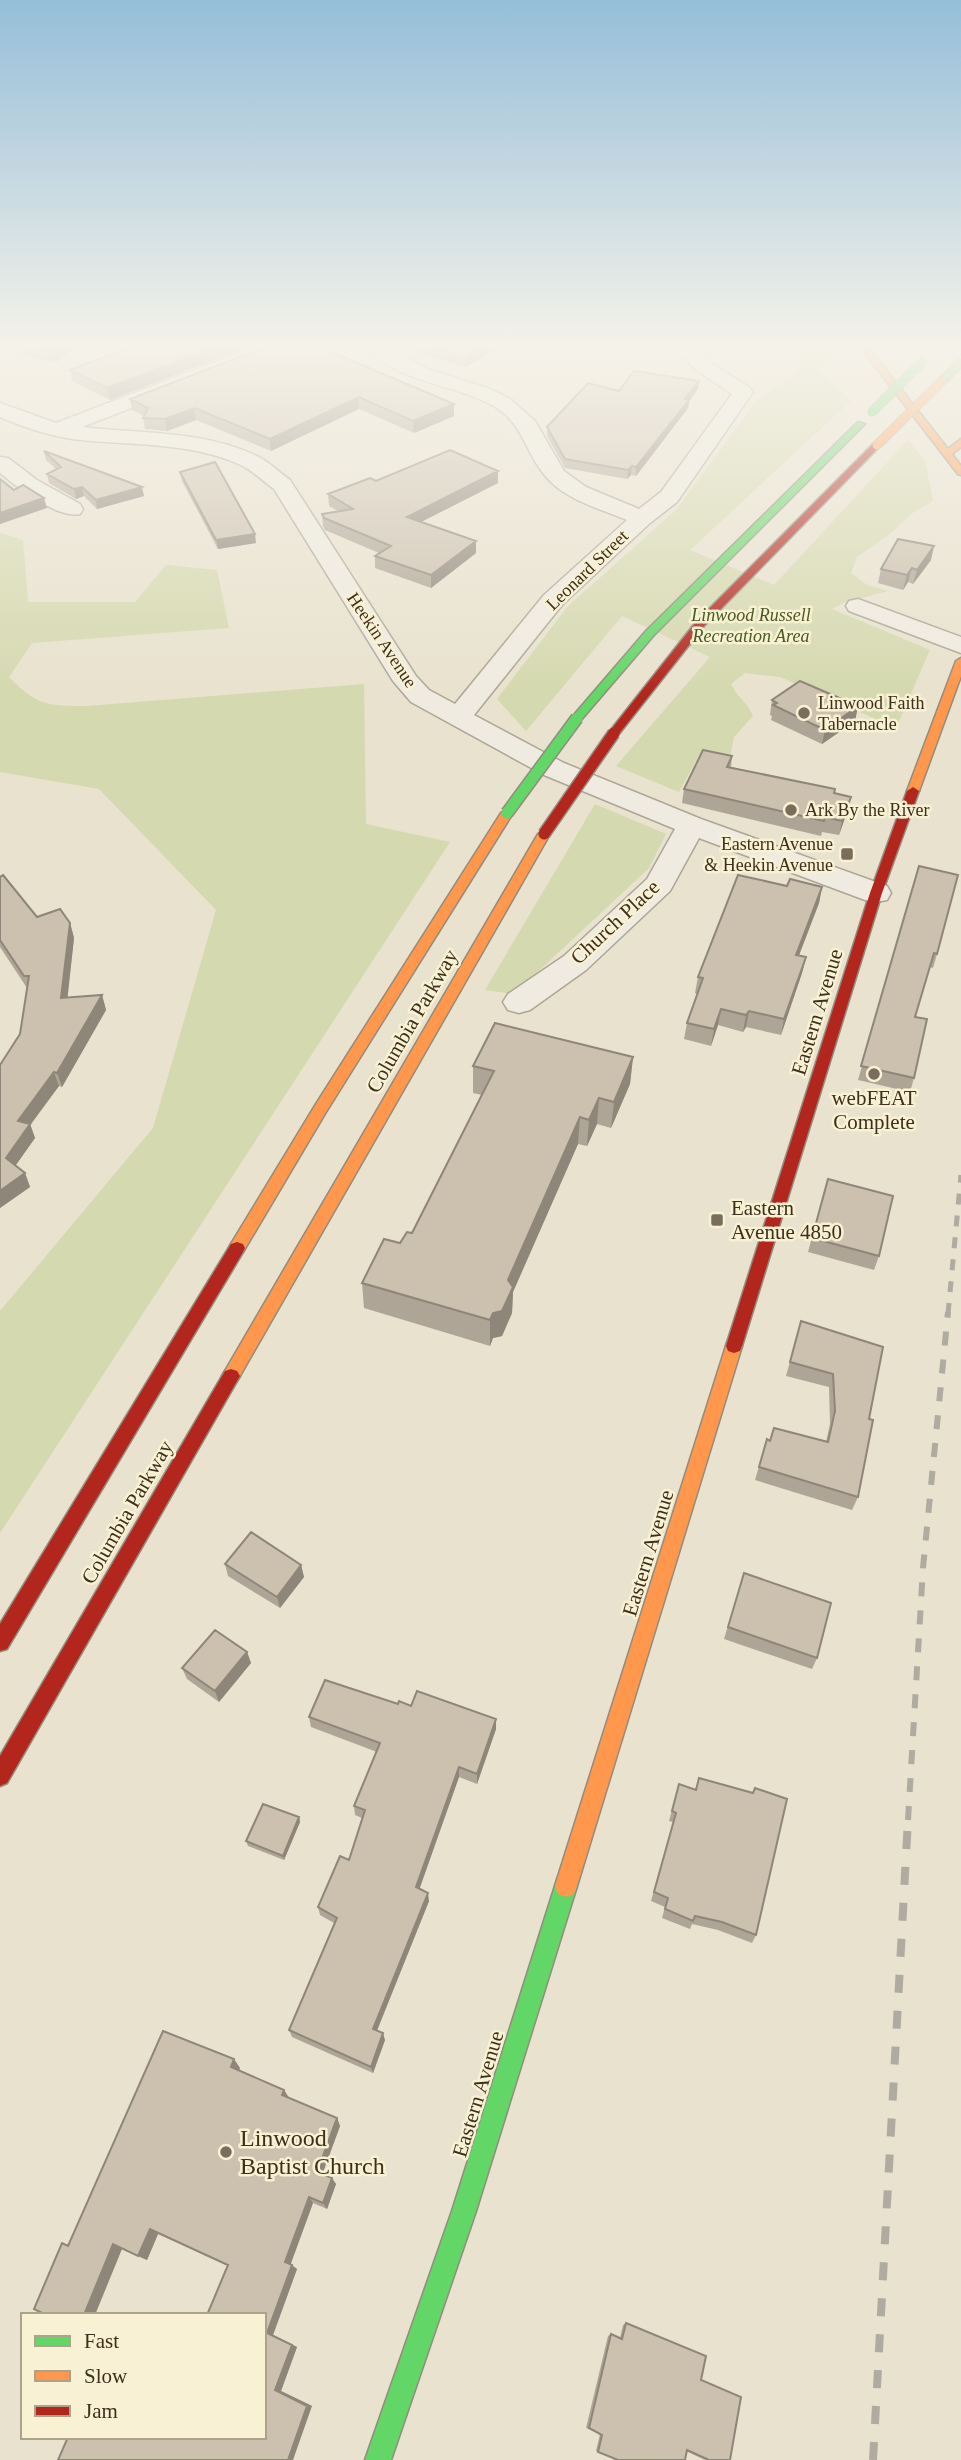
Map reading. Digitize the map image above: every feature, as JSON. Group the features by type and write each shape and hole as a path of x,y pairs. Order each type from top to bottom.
{"main road":[{"name":"Columbia Parkway","path":"0,1643 277,1180 507,813 577,718 650,633 823,462"},
{"name":"Columbia Parkway","path":"0,1776 544,834 614,733 700,624 860,462"},
{"name":"Eastern Avenue","path":"378,2460 464,2211 876,893 961,661"}],"street":[{"name":"Heekin Avenue","path":"250,462 272,474 282,485 406,681 421,696 554,769 691,825 876,893"},
{"path":"547,462 558,478 576,490 642,518"},
{"name":"Leonard Street","path":"458,718 553,600 642,518 669,497 694,462"},
{"path":"0,463 29,485 72,509"},
{"path":"858,606 961,646"},
{"name":"Church Place","path":"519,1002 575,963 659,884 691,825"}],"green space":[{"name":"Linwood Russell Recreation Area","path":"711,462 785,462 690,550 774,585 888,462 925,462 933,501 911,514 891,533 857,557 851,573 867,585 888,591 843,603 832,609 930,650 896,728 780,677 745,673 731,684 753,716 734,737 729,762 699,755 679,792 616,766 710,657 622,616 526,731 497,699 568,606 676,510"},
{"path":"0,533 23,540 28,602 135,602 166,565 217,570 229,628 32,643 9,677 28,694 44,702 62,706 87,706 364,684 366,824 450,842 0,1533 0,1311 153,1128 216,910 99,789 0,772"},
{"path":"595,804 666,834 649,868 514,994 485,990"}],"building":[{"path":"55,462 73,462 142,487 96,500 82,487 74,489 47,474 61,467"},
{"path":"215,462 255,534 216,540 180,472"},
{"path":"422,462 477,462 498,471 407,517 476,541 431,575 375,556 391,546 324,518 322,514 353,509 328,494 370,478 376,481"},
{"path":"581,462 640,462 628,470"},
{"path":"0,479 14,490 23,485 44,498 0,513"},
{"path":"898,539 934,546 917,570 912,568 907,575 881,569"},
{"path":"800,681 858,706 825,730 773,705 777,703 772,700"},
{"path":"703,750 732,756 727,767 835,789 834,793 851,797 842,821 825,817 824,821 684,789"},
{"path":"919,866 958,875 937,954 934,953 915,1017 927,1019 914,1078 861,1066"},
{"path":"3,875 37,917 60,909 70,923 61,998 102,995 57,1073 54,1072 18,1121 30,1124 6,1158 25,1173 0,1191 0,1065 20,1034 29,976 24,976 0,940 0,877"},
{"path":"738,875 787,886 790,879 822,887 796,955 806,957 784,1019 749,1011 746,1015 721,1009 714,1029 687,1023 703,978 698,977"},
{"path":"495,1023 633,1057 614,1102 599,1098 589,1120 580,1117 508,1280 513,1287 502,1311 493,1313 490,1320 362,1283 384,1239 400,1243 407,1232 412,1233 494,1071 473,1066"},
{"path":"828,1179 893,1196 879,1256 812,1238"},
{"path":"801,1321 883,1347 869,1419 873,1420 858,1497 759,1467 767,1439 770,1441 774,1428 828,1442 835,1411 833,1374 790,1362"},
{"path":"251,1532 301,1565 277,1597 225,1564"},
{"path":"744,1573 831,1603 817,1658 728,1627"},
{"path":"215,1630 247,1652 215,1691 182,1668"},
{"path":"325,1680 411,1706 417,1691 496,1719 477,1774 459,1767 416,1887 428,1893 373,2029 383,2033 371,2067 289,2030 337,1918 318,1907 340,1856 349,1860 365,1810 354,1806 380,1743 309,1717"},
{"path":"699,1778 753,1793 755,1788 787,1799 756,1935 722,1922 695,1916 693,1921 665,1909 668,1898 654,1892 676,1813 672,1811 679,1784 696,1790"},
{"path":"263,1804 299,1817 283,1856 246,1841"},
{"name":"Linwood Baptist Church","path":"163,2031 234,2059 231,2067 284,2090 282,2095 337,2118 317,2172 332,2178 323,2203 309,2197 285,2262 292,2265 267,2333 292,2345 275,2390 307,2406 288,2460 58,2460 67,2439 266,2439 266,2313 208,2313 228,2265 150,2229 138,2256 113,2244 85,2313 42,2313 34,2309 62,2243 68,2246"},
{"path":"626,2323 706,2356 701,2380 741,2397 730,2460 709,2460 687,2450 685,2460 618,2460 598,2452 602,2435 589,2428 611,2334 622,2339"}],"railway":[{"path":"948,1314 961,1175"},
{"path":"908,1820 923,1568 948,1312"},
{"path":"873,2460 908,1819"}],"traffic: fast":[{"path":"577,718 650,633 823,462"},
{"path":"507,813 577,718"},
{"path":"378,2460 464,2211 566,1886"}],"traffic: slow":[{"path":"953,462 961,472"},
{"path":"913,791 961,661"},
{"path":"237,1248 321,1108 507,813"},
{"path":"231,1376 544,834"},
{"path":"566,1886 734,1346"}],"traffic: jam":[{"path":"614,733 700,624 860,462"},
{"path":"544,834 614,733"},
{"path":"734,1346 876,893 913,791"},
{"path":"0,1642 237,1248"},
{"path":"0,1776 231,1376"}],"place":[{"name":"Linwood Faith Tabernacle","path":"804,713"},
{"name":"Ark By the River","path":"791,810"},
{"name":"Eastern Avenue & Heekin Avenue","path":"847,854"},
{"name":"webFEAT Complete","path":"874,1074"},
{"name":"Eastern Avenue 4850","path":"717,1220"},
{"name":"Linwood Baptist Church","path":"226,2152"}]}
